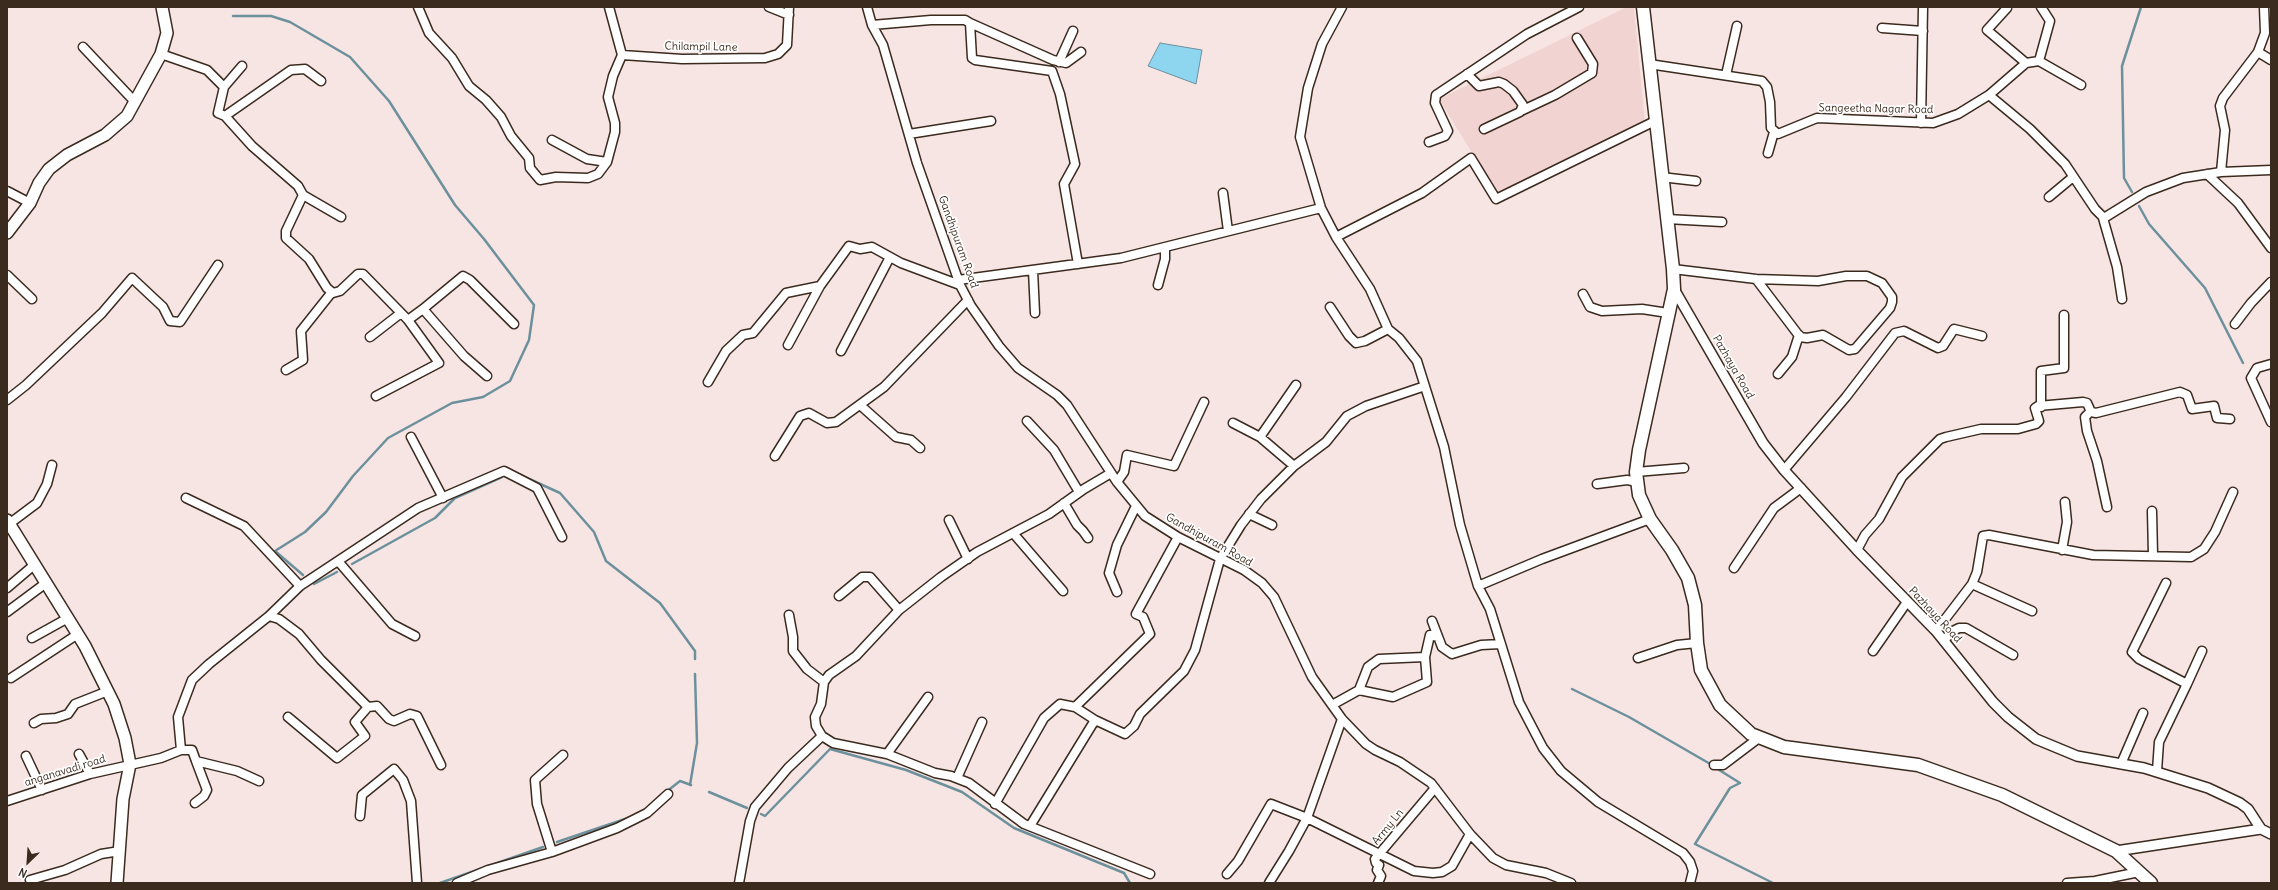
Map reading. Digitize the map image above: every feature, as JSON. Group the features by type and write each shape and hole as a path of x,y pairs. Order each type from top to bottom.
{"main road":[{"path":"7,234 30,203 39,183 49,169 67,156 105,135 127,116 161,54 168,33 162,7"},
{"path":"1643,7 1674,289 1639,450 1637,477 1639,494 1650,519 1672,550 1688,578 1695,605 1697,643 1701,670 1720,705 1751,734 1784,748 1918,765 2002,795 2116,851 2151,883"},
{"path":"8,522 78,634 108,691 125,738 130,764 123,799 117,883"}],"street":[{"path":"418,7 429,33 452,58 470,86 486,100 501,117 511,136 529,158 530,168 540,180 556,177 588,178 598,174 607,162 616,123 608,97 614,71 622,55 609,7"},
{"path":"769,7 789,11"},
{"name":"Gandhipuram Road","path":"867,7 872,25 883,46 917,163 959,282 968,300 999,346 1018,368 1056,395 1067,405 1117,482 1145,516 1178,537 1250,575 1262,583 1274,597 1312,677 1342,719 1366,744 1418,772 1435,788 1470,834 1493,858 1506,865 1546,873 1571,883"},
{"path":"1429,142 1445,136 1448,131 1435,103 1436,96 1527,34 1579,7"},
{"path":"1921,122 1923,7"},
{"path":"2039,61 2050,21 2041,7"},
{"path":"2221,172 2225,130 2220,106 2223,98 2258,52 2265,33 2264,7"},
{"path":"1340,8 1322,44 1308,88 1300,137 1321,208 1336,237 1370,289 1388,329 1399,338 1417,361 1444,447 1460,525 1478,586 1490,609 1519,702 1543,748 1561,771 1598,802 1683,853 1690,862 1693,871 1690,883"},
{"path":"2007,8 1987,30 2026,63 2039,61 2081,85"},
{"name":"Chilampil Lane","path":"622,55 682,59 770,57 778,54 787,45 789,11"},
{"path":"872,25 959,19 1055,60 1066,63 1081,52"},
{"path":"970,23 972,58 975,60 1052,71 1060,94 1075,164 1064,184 1078,264"},
{"path":"1726,75 1737,26"},
{"path":"1882,28 1923,31"},
{"path":"1047,70 1073,31"},
{"path":"1484,129 1555,95 1592,73 1593,64 1577,38"},
{"path":"83,47 135,102"},
{"path":"2258,52 2271,60"},
{"path":"161,54 207,70 224,87"},
{"name":"Sangeetha Nagar Road","path":"1774,132 1782,134 1817,118 1933,123 1958,114 1989,95 2026,63"},
{"path":"1649,64 1759,79 1764,82 1770,102 1771,128 1774,132 1768,153"},
{"path":"242,66 224,87 218,113 225,116 252,146 298,186 303,196 341,217"},
{"path":"225,116 291,70 305,69 321,81"},
{"path":"1467,74 1480,86 1499,82 1506,85 1522,102 1523,105 1521,111"},
{"path":"1989,95 2030,129 2065,164 2103,218 2117,267 2122,300"},
{"path":"1336,237 1422,193 1471,158 1496,199 1655,120"},
{"path":"909,134 991,121"},
{"path":"552,140 587,159 607,162"},
{"path":"2103,218 2107,218 2146,192 2167,183 2221,172 2271,170"},
{"path":"2207,174 2238,203 2271,248"},
{"path":"1662,177 1696,181"},
{"path":"2049,197 2073,177"},
{"path":"7,191 30,203"},
{"path":"1223,193 1228,231"},
{"path":"303,196 286,231 286,238 308,259 327,288 332,292 340,292 358,274 363,274 408,320 439,363 376,396"},
{"path":"788,345 820,286 849,246 860,249 872,247 923,272 959,282 1121,258 1321,208"},
{"path":"1667,219 1722,222"},
{"path":"1158,285 1165,259 1164,247"},
{"path":"842,351 890,257"},
{"path":"7,400 26,385 102,313 132,278 163,307 170,321 180,322 218,265"},
{"path":"1673,269 1756,280 1818,281 1846,276 1867,276 1882,283 1892,296 1890,308 1853,350 1848,350 1824,334 1807,338 1798,335 1756,280"},
{"path":"1033,270 1034,313"},
{"path":"7,275 32,299"},
{"path":"408,320 463,276 470,280 514,324"},
{"path":"2235,324 2251,302 2271,282"},
{"path":"708,382 726,352 743,335 753,333 786,293 820,286"},
{"name":"Pazhaya Road","path":"1674,289 1763,443 1784,470 1857,550 1936,631 1993,702 2025,732 2050,746 2077,756 2156,771 2208,788 2248,809 2261,829"},
{"path":"286,370 303,360 301,331 332,292"},
{"path":"1583,294 1590,307 1602,312 1642,309 1668,313"},
{"path":"775,456 800,416 809,412 827,423 836,422 884,387 968,300"},
{"path":"1330,307 1349,336 1356,343 1365,341 1388,329"},
{"path":"423,309 464,356 487,376"},
{"path":"370,337 401,313"},
{"path":"2041,406 2040,371 2064,368 2064,315"},
{"path":"1784,470 1846,398 1895,333 1904,331 1938,348 1943,346 1954,329 1982,336"},
{"path":"1778,374 1792,357 1798,335"},
{"path":"2271,364 2257,368 2251,378 2271,422"},
{"path":"1260,437 1296,385"},
{"path":"995,804 1044,718 1060,704 1075,707 1095,720 1125,734 1134,726 1140,714 1184,671 1195,650 1220,559 1249,514 1261,499 1294,466 1326,442 1347,416 1366,406 1425,386"},
{"path":"1857,550 1865,535 1879,519 1902,477 1940,440 1981,429 2018,429 2036,424 2039,420 2035,408 2041,406 2083,402 2087,403 2091,411 2096,413 2183,392 2187,395 2192,409 2214,406 2218,418 2230,419"},
{"path":"1117,482 1124,472 1127,455 1174,466 1204,402"},
{"path":"860,405 896,437 911,440 920,448"},
{"path":"2091,411 2085,417 2087,430 2097,461 2107,506"},
{"path":"1027,421 1054,450 1079,492"},
{"path":"1233,423 1260,437 1294,466"},
{"path":"411,437 443,498"},
{"path":"8,522 36,502 47,484 52,466"},
{"path":"1597,484 1627,480 1684,468"},
{"path":"195,803 204,796 207,790 192,750 180,750 178,717 192,680 209,664 269,616 300,586 418,508 504,471 537,488 562,537"},
{"path":"1111,473 1079,492 1030,526 1013,533 968,559 918,593 899,610 856,656 829,675 824,682 821,704 815,717 816,726 822,736 833,743 887,754 935,773 957,778 969,784 995,804 1030,826 1150,874"},
{"path":"1734,568 1774,508 1801,488"},
{"path":"1936,631 1972,584 1977,572 1982,538 1984,535 2093,555 2153,555 2191,557 2204,548 2215,532 2233,492"},
{"path":"186,498 244,526 300,586"},
{"path":"2062,550 2067,522 2065,502"},
{"path":"1064,503 1076,525 1084,531 1088,538"},
{"path":"1117,592 1109,573 1117,545 1136,506"},
{"path":"2152,511 2153,555"},
{"path":"1249,514 1272,525"},
{"path":"1478,586 1542,559 1650,519"},
{"path":"949,520 968,559"},
{"path":"1013,533 1063,591"},
{"path":"1075,707 1150,634 1143,617 1136,614 1178,537"},
{"path":"338,561 392,624 415,636"},
{"path":"7,588 34,565"},
{"path":"839,596 862,577 870,577 899,610"},
{"path":"7,612 46,583"},
{"path":"2166,583 2132,652 2139,659 2187,684"},
{"path":"1972,584 2032,612"},
{"path":"1873,651 1908,602"},
{"path":"789,615 793,637 793,651 807,669 824,682"},
{"path":"269,616 279,619 299,634 321,660 368,707"},
{"path":"32,638 68,618"},
{"path":"1432,621 1442,647 1452,654 1481,645 1501,644"},
{"path":"1944,641 1951,632 1958,628 1966,628 2013,655"},
{"path":"11,678 78,634"},
{"path":"1358,690 1393,697 1427,682 1426,657 1430,636 1438,637"},
{"path":"1638,658 1677,645 1697,643"},
{"path":"2156,771 2159,742 2202,651"},
{"path":"1332,706 1358,690 1368,667 1379,660 1426,657"},
{"path":"34,723 41,719 56,718 68,714 75,704 108,691"},
{"path":"887,754 928,697"},
{"path":"288,717 337,758 365,736 355,722 368,707 377,706 389,719 394,721 398,721 410,714 417,716 441,765"},
{"path":"2121,764 2143,713"},
{"path":"1269,883 1290,851 1306,818 1342,719"},
{"path":"1030,826 1095,720"},
{"path":"957,778 982,722"},
{"path":"739,883 750,822 755,807 788,768 822,736"},
{"path":"1714,764 1723,765 1760,737"},
{"name":"anganavadi road","path":"7,801 90,774 161,758 180,750"},
{"path":"79,754 90,774"},
{"path":"552,852 537,804 535,780 563,755"},
{"path":"26,756 42,790"},
{"path":"196,761 237,771 259,781"},
{"path":"360,816 362,795 394,769 403,780 411,801 417,883"},
{"name":"Army Ln","path":"1378,883 1381,876 1377,870 1379,865 1376,863 1375,859 1435,788"},
{"path":"457,883 488,870 552,852 635,820 647,813 668,794"},
{"path":"1227,874 1238,861 1272,804 1306,818 1414,871 1442,872 1452,866 1470,834"},
{"path":"2116,851 2261,829 2271,833"},
{"path":"30,880 66,870 101,854 120,851"},
{"path":"2068,883 2095,881 2139,872"}],"shaded area":[{"path":"1627,7 1634,7 1645,124 1498,195 1439,99"}],"water":[{"path":"1160,43 1202,50 1196,84 1148,66"}],"waterway":[{"path":"2132,192 2124,178 2122,66 2141,7"},
{"path":"233,16 271,16 290,22 350,57 389,101 455,205 484,239 534,305 529,340 510,381 483,397 452,403 388,438 353,476 326,512 305,532 275,551 303,575"},
{"path":"2139,206 2149,224 2205,288 2243,363"},
{"path":"514,472 560,493 594,532 606,561 660,603 695,651 695,659"},
{"path":"352,564 435,518 455,498 502,477"},
{"path":"314,584 337,572"},
{"path":"690,785 697,743 695,674"},
{"path":"1572,689 1629,717 1712,765"},
{"path":"761,814 765,816 830,749 906,770 962,792 1014,828 1124,873 1130,883"},
{"path":"1716,768 1740,783 1730,788 1695,844 1773,883"},
{"path":"666,792 680,781 691,785"},
{"path":"709,792 747,808"},
{"path":"557,842 631,817"},
{"path":"440,883 543,847"}]}
